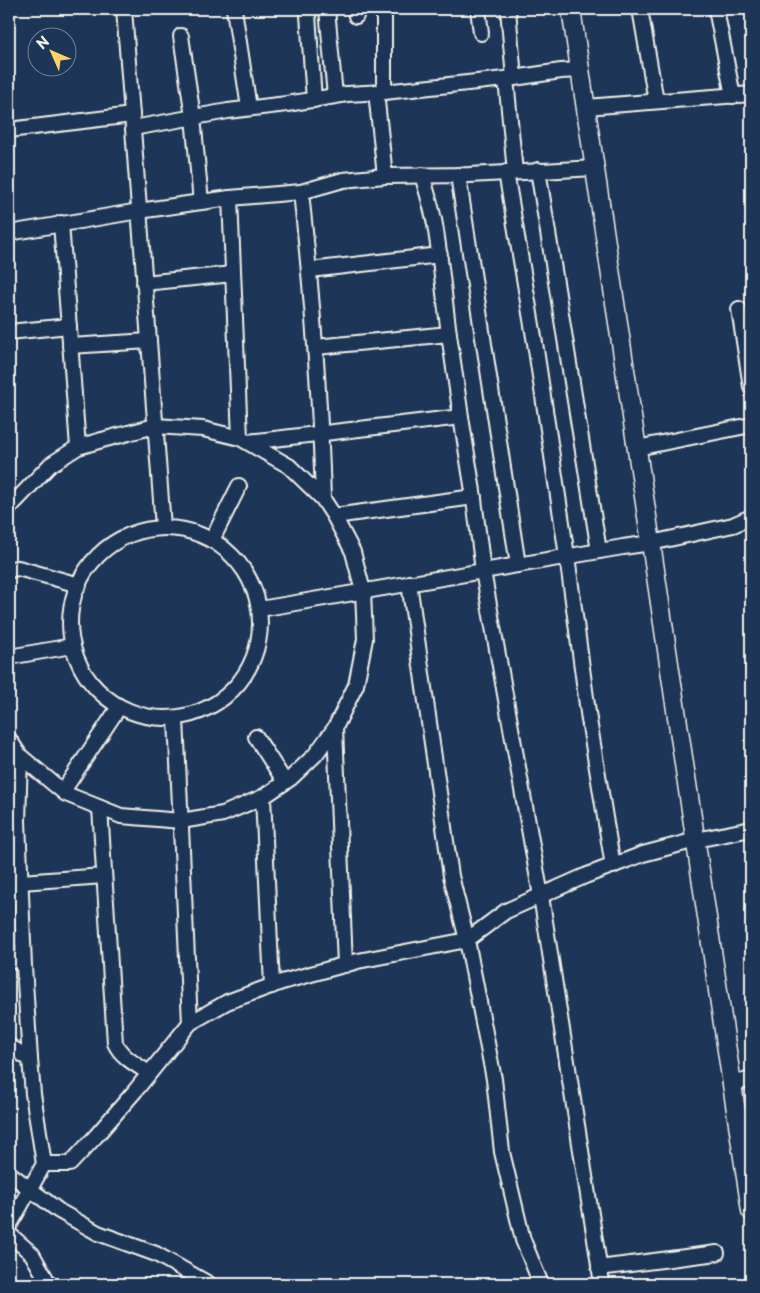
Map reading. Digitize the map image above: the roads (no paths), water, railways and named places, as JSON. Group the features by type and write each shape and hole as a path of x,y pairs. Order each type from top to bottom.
{"main road":[{"path":"571,9 751,1211"}],"street":[{"path":"124,9 163,527"},
{"path":"234,9 248,108"},
{"path":"327,9 335,96"},
{"path":"384,9 380,92 385,176"},
{"path":"478,9 481,33"},
{"path":"508,9 511,172 589,720 613,866"},
{"path":"640,9 656,101"},
{"path":"716,9 733,96"},
{"path":"308,15 314,100"},
{"path":"181,36 193,117 201,202"},
{"path":"9,130 193,117 335,96 510,79 580,70"},
{"path":"586,107 751,94"},
{"path":"9,233 61,223 201,202 301,192 343,180 385,176 458,175 595,168"},
{"path":"538,170 598,551"},
{"path":"458,175 518,565"},
{"path":"422,176 435,222 483,571 541,896 602,1284"},
{"path":"301,192 316,347 323,499"},
{"path":"230,198 244,440"},
{"path":"61,223 78,447"},
{"path":"310,270 440,254"},
{"path":"144,283 233,274"},
{"path":"739,309 751,387"},
{"path":"9,332 69,326"},
{"path":"316,347 449,334"},
{"path":"70,346 149,341"},
{"path":"244,440 461,417"},
{"path":"637,448 751,425"},
{"path":"9,503 50,465 78,447 155,426 203,429 244,440 289,466 323,499 353,552 364,591 365,639 356,686 335,728 315,755 286,782 263,797 223,814 181,821 121,816 66,794 16,760"},
{"path":"212,540 239,486"},
{"path":"334,516 474,497"},
{"path":"260,609 651,543 733,525 751,517"},
{"path":"163,527 190,531 212,540 237,560 252,583 260,609 260,640 250,669 231,693 206,710 176,719 148,718 122,709 99,694 82,672 72,646 70,618 75,590 89,565 110,546 135,533 163,527"},
{"path":"9,571 18,568 78,585"},
{"path":"409,584 451,876 467,940 494,1079 502,1152 523,1240 541,1284"},
{"path":"9,657 72,646"},
{"path":"63,791 119,707"},
{"path":"176,719 190,1023"},
{"path":"335,728 345,965"},
{"path":"256,737 286,782"},
{"path":"9,739 16,760 14,821 21,882 30,1059 33,1094 44,1164 9,1226"},
{"path":"263,797 272,986"},
{"path":"100,808 115,1043 118,1050 149,1073"},
{"path":"44,1164 70,1164 96,1136 190,1023 227,1002 272,986 358,961 467,940 506,912 584,876 643,854 696,840 751,829"},
{"path":"21,882 104,876"},
{"path":"9,955 24,966"},
{"path":"9,1046 30,1059"},
{"path":"732,1084 751,1079"},
{"path":"737,1115 751,1129"},
{"path":"9,1173 59,1211 98,1233 156,1254 209,1284"},
{"path":"9,1234 32,1254 48,1284"},
{"path":"599,1268 717,1253"}]}
